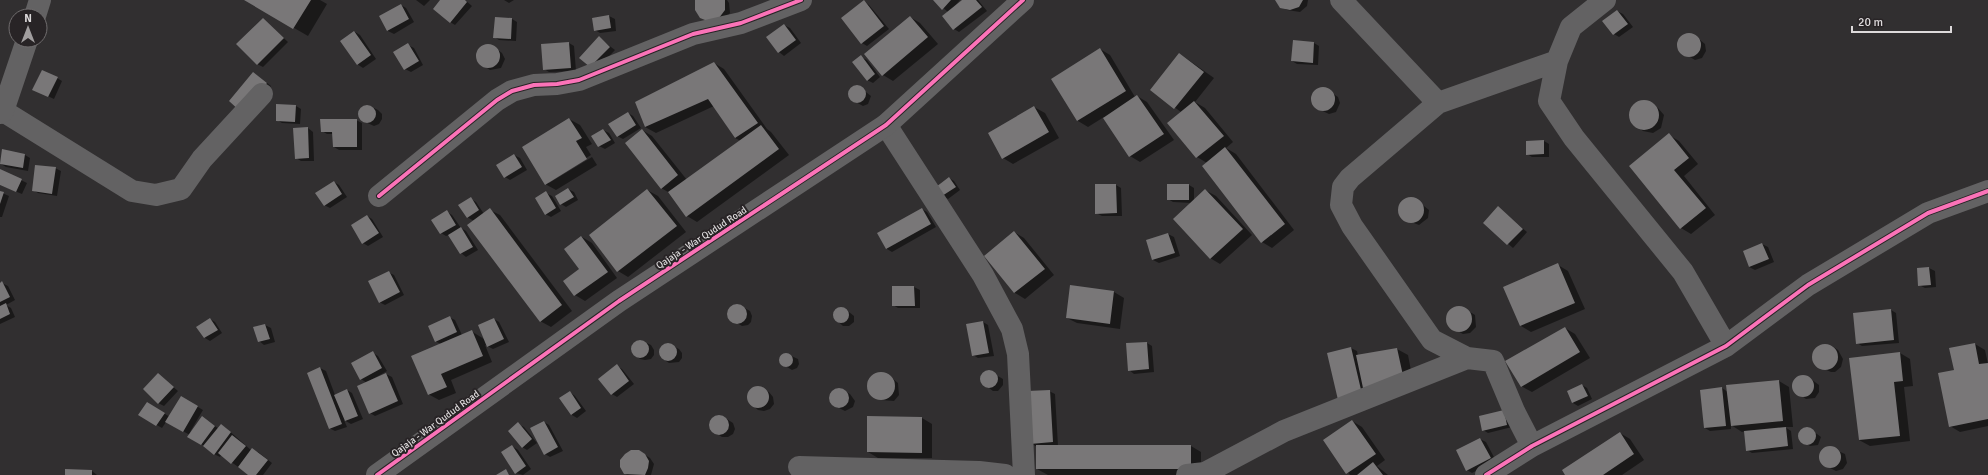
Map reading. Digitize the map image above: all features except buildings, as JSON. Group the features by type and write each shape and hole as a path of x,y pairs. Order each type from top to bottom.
{"street":[{"path":"379,196 497,100 512,91 534,85 557,84 579,80 693,34 741,23 801,0"},
{"path":"1341,0 1438,103"},
{"path":"1605,0 1571,27 1557,61 1549,101 1574,138 1683,272 1726,346"},
{"name":"Qajaja - War Qudud Road","path":"377,475 619,301 886,125 1013,3"},
{"path":"24,48 1,111 132,191 156,195 181,189 202,159 262,94"},
{"path":"1532,446 1514,411 1493,361 1467,358 1432,340 1352,226 1341,205 1342,187 1350,178 1438,103 1557,61"},
{"path":"886,125 983,276 1012,329 1018,354 1024,475"},
{"path":"1486,475 1532,446 1726,346 1808,285 1928,213 1988,191"},
{"path":"1187,475 1205,473 1284,431 1467,358"},
{"path":"799,467 979,472 1005,475"}],"cycle path":[{"path":"379,196 497,100 512,91 534,85 557,84 579,80 693,34 741,23 801,0"},
{"path":"377,475 619,301 886,125 1023,0"},
{"path":"1486,475 1532,446 1726,346 1808,285 1928,213 1988,191"}]}
